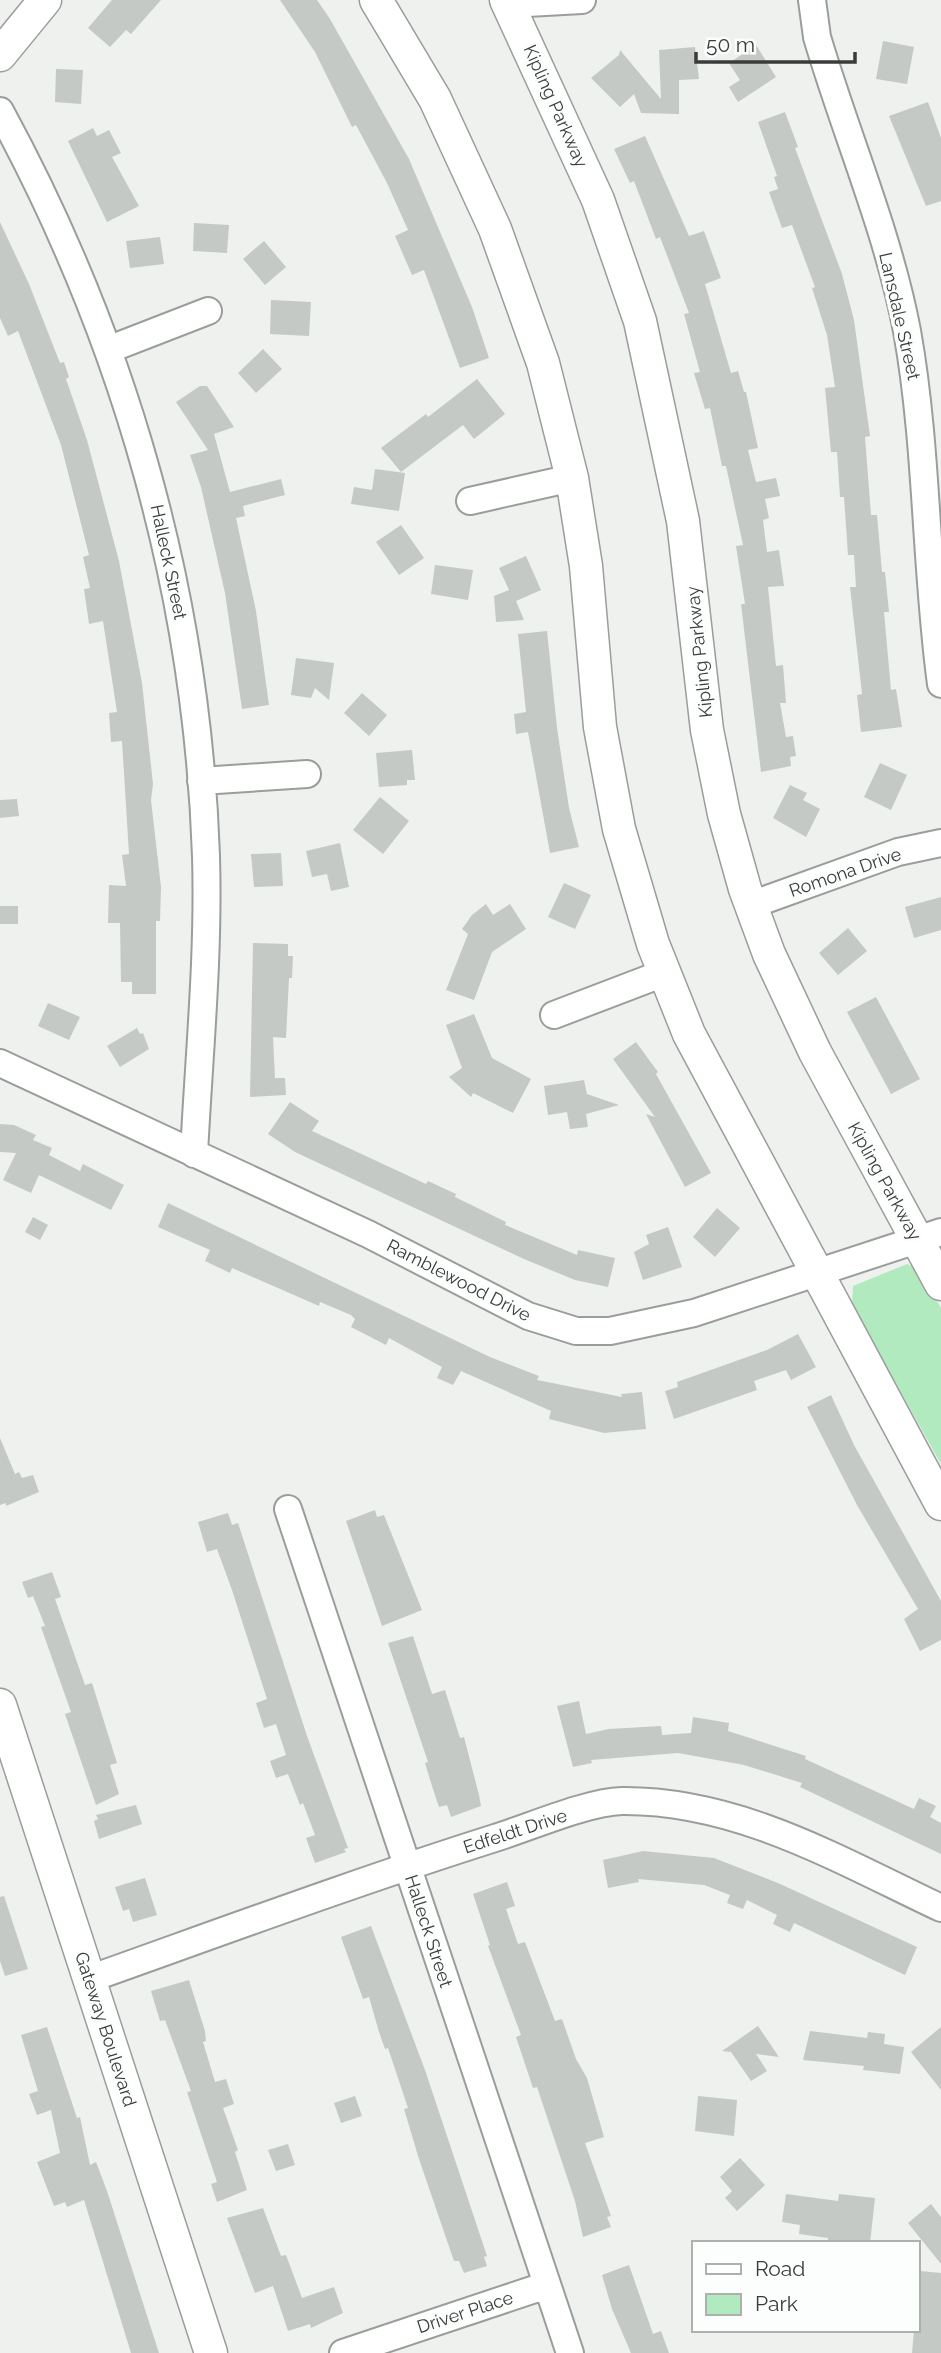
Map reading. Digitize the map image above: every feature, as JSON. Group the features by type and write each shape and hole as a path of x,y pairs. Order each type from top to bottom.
{"street":[{"path":"0,55 45,0"},
{"path":"376,0 435,99 495,229 543,363 572,478 586,566 600,727 616,816 629,869 664,973 689,1034 941,1504"},
{"path":"508,2 582,0"},
{"name":"Lansdale Street","path":"812,0 817,37 886,252 906,328 917,392 941,684"},
{"name":"Kipling Parkway","path":"508,2 598,200 640,321 683,521 707,730 724,814 751,905 775,966 815,1052 900,1213 930,1235 941,1284"},
{"name":"Halleck Street","path":"0,111 57,221 110,349 159,511 172,569 195,706 206,856 205,942 194,1153"},
{"path":"110,349 208,311"},
{"path":"470,501 572,478"},
{"path":"201,781 307,774"},
{"name":"Romona Drive","path":"751,905 898,852 941,843"},
{"path":"554,1015 664,973"},
{"name":"Ramblewood Drive","path":"0,1063 368,1234 528,1316 562,1328 594,1332 639,1327 694,1313 930,1235"},
{"name":"Halleck Street","path":"288,1509 570,2353"},
{"name":"Gateway Boulevard","path":"0,1705 211,2353"},
{"name":"Edfeldt Drive","path":"89,1979 407,1866 607,1802 624,1801 711,1811 774,1829 941,1908"},
{"name":"Driver Place","path":"342,2353 547,2285"}],"green space":[{"path":"907,1264 919,1270 941,1308 941,1464 852,1305 853,1286"}],"building":[{"path":"112,0 161,0 131,34 126,30 110,47 88,28"},
{"path":"280,0 317,0 330,19 409,159 472,307 489,358 460,368 424,270 412,275 395,236 408,230 387,183 356,125 352,127 315,52"},
{"path":"883,41 914,47 907,84 876,79"},
{"path":"756,45 776,77 738,102 729,87 740,80 729,63"},
{"path":"695,47 699,79 679,80 679,114 641,113 634,94 620,107 591,78 619,55 620,50 661,99 659,50"},
{"path":"56,69 83,70 81,104 55,102"},
{"path":"928,102 941,138 941,201 926,206 889,116"},
{"path":"785,112 798,147 795,148 842,274 854,320 870,436 865,437 871,515 877,515 889,612 884,612 891,690 896,689 902,727 861,732 857,695 862,694 850,587 856,587 854,555 848,555 844,497 840,497 837,452 831,452 825,388 835,387 827,335 812,288 815,287 792,225 782,228 769,192 778,189 774,177 777,176 758,122"},
{"path":"93,128 97,136 109,130 121,153 112,157 139,206 107,222 68,141"},
{"path":"645,136 689,236 704,231 721,278 705,284 731,373 738,371 746,392 758,448 748,450 756,482 776,478 780,496 765,499 769,518 763,520 767,552 779,550 784,586 768,587 776,666 783,665 786,703 780,703 786,737 793,736 796,756 790,757 791,766 761,772 741,604 745,604 736,546 743,545 726,466 722,466 710,408 705,409 694,373 700,372 684,314 689,313 660,237 656,239 634,181 630,183 614,149"},
{"path":"0,222 29,284 60,363 64,362 69,377 66,379 87,440 119,561 142,683 153,784 151,800 161,887 160,921 156,921 156,994 132,994 132,982 121,982 120,923 108,923 109,885 126,886 122,855 129,854 122,741 111,742 109,713 117,712 103,621 89,624 84,589 90,588 83,557 89,555 61,445 18,331 8,336 0,318"},
{"path":"194,223 229,225 227,253 193,251"},
{"path":"160,237 164,264 130,268 126,241"},
{"path":"264,241 286,267 265,285 243,259"},
{"path":"271,300 311,302 309,336 270,334"},
{"path":"263,349 282,369 256,393 238,373"},
{"path":"477,379 505,414 474,439 463,425 401,472 381,448 426,414 428,417"},
{"path":"200,386 207,386 234,427 214,434 230,492 281,479 285,495 243,506 245,516 236,518 256,611 269,705 242,709 225,593 201,487 190,455 208,450 176,402"},
{"path":"375,469 405,473 399,511 351,504 354,487 372,490"},
{"path":"401,525 424,558 399,575 376,542"},
{"path":"526,556 541,590 516,601 524,620 496,622 494,596 509,590 499,568"},
{"path":"435,565 473,570 468,600 431,594"},
{"path":"547,631 557,728 569,808 579,847 550,853 528,732 516,734 514,714 526,712 518,634"},
{"path":"296,658 334,663 329,700 315,688 311,698 291,695"},
{"path":"362,693 387,715 369,736 344,713"},
{"path":"412,750 415,780 407,780 407,785 379,787 376,753"},
{"path":"880,763 907,775 891,810 864,797"},
{"path":"790,785 807,793 803,800 820,809 806,837 773,818"},
{"path":"380,797 409,821 383,854 353,830"},
{"path":"17,799 19,816 0,818 0,800"},
{"path":"340,843 349,887 331,891 327,874 312,877 306,851"},
{"path":"281,853 283,886 254,887 251,854"},
{"path":"564,883 591,895 575,929 548,917"},
{"path":"941,897 941,930 914,938 905,907"},
{"path":"486,904 493,915 510,904 526,929 492,952 474,1000 446,990 468,934 462,929 472,915"},
{"path":"0,906 18,906 18,924 0,924"},
{"path":"848,928 867,951 838,975 819,953"},
{"path":"253,943 288,944 288,956 293,956 292,978 289,978 286,1038 273,1037 275,1078 285,1078 286,1095 250,1097"},
{"path":"876,997 920,1079 891,1094 847,1012"},
{"path":"48,1003 80,1017 69,1040 38,1026"},
{"path":"474,1014 492,1058 531,1079 513,1113 473,1093 471,1097 449,1077 462,1068 446,1025"},
{"path":"137,1028 140,1034 143,1033 149,1049 120,1067 107,1046"},
{"path":"636,1042 658,1072 656,1074 711,1173 685,1187 646,1114 655,1117 613,1059"},
{"path":"584,1080 587,1094 619,1105 586,1114 588,1127 570,1129 567,1112 548,1115 544,1086"},
{"path":"290,1102 319,1121 312,1131 426,1184 428,1181 456,1194 455,1197 506,1222 505,1225 577,1255 578,1250 615,1258 608,1287 575,1280 524,1259 295,1152 268,1134"},
{"path":"0,1124 14,1125 36,1135 33,1140 52,1148 49,1155 80,1171 83,1164 124,1185 111,1210 39,1175 31,1193 3,1180 16,1153 0,1152"},
{"path":"168,1203 490,1357 539,1376 537,1380 622,1397 621,1394 642,1392 646,1429 604,1433 549,1419 551,1411 461,1371 453,1385 437,1378 442,1367 389,1338 386,1345 351,1327 355,1319 351,1315 320,1302 319,1306 232,1268 230,1273 205,1261 210,1250 158,1227"},
{"path":"717,1208 740,1228 715,1257 693,1237"},
{"path":"33,1217 48,1225 40,1240 25,1232"},
{"path":"668,1227 682,1267 643,1280 634,1252 649,1244 646,1235"},
{"path":"798,1334 816,1367 791,1380 786,1370 754,1381 757,1390 674,1419 665,1391 678,1387 677,1382 767,1350"},
{"path":"831,1395 854,1445 941,1601 941,1640 920,1651 904,1619 918,1609 857,1505 807,1407"},
{"path":"0,1438 15,1474 19,1472 22,1478 33,1475 39,1492 6,1506 6,1503 0,1505"},
{"path":"375,1510 377,1517 384,1515 422,1610 382,1626 346,1521"},
{"path":"228,1513 232,1525 238,1523 307,1736 348,1848 344,1849 346,1852 315,1863 306,1838 315,1835 303,1803 300,1805 288,1774 276,1778 270,1761 286,1755 276,1724 264,1728 256,1703 267,1699 232,1590 217,1549 207,1552 198,1522"},
{"path":"52,1572 61,1597 55,1599 85,1685 92,1683 117,1763 110,1765 119,1794 96,1805 65,1714 71,1712 41,1627 45,1626 33,1596 28,1598 22,1582"},
{"path":"413,1636 432,1694 445,1690 460,1738 464,1737 479,1795 481,1806 451,1817 447,1805 439,1807 425,1763 428,1762 388,1643"},
{"path":"579,1701 586,1734 609,1729 661,1726 662,1735 691,1733 693,1717 729,1723 728,1731 806,1756 805,1759 914,1809 919,1798 936,1806 930,1817 941,1823 941,1854 800,1787 802,1783 744,1765 678,1753 591,1760 592,1763 573,1767 557,1706"},
{"path":"136,1805 142,1824 99,1839 94,1821 98,1819 96,1815"},
{"path":"643,1851 714,1858 778,1883 917,1947 905,1975 794,1923 790,1932 773,1924 777,1915 747,1900 743,1909 727,1903 730,1895 704,1885 638,1879 639,1882 608,1888 603,1860"},
{"path":"145,1878 157,1915 133,1922 129,1909 123,1911 115,1887"},
{"path":"507,1882 515,1906 506,1909 518,1944 525,1942 555,2021 562,2019 576,2059 587,2078 604,2137 585,2143 611,2216 607,2217 611,2227 583,2237 575,2201 537,2087 533,2088 516,2037 521,2035 488,1946 490,1945 473,1894"},
{"path":"4,1896 28,1969 5,1976 0,1961 0,1897"},
{"path":"371,1926 425,2070 487,2256 484,2257 487,2266 464,2273 459,2261 454,2261 419,2159 404,2109 408,2108 388,2048 385,2049 369,1997 363,1999 341,1937"},
{"path":"189,1980 205,2031 206,2041 203,2042 215,2082 226,2079 234,2104 223,2108 238,2150 235,2152 247,2190 217,2202 211,2184 217,2182 187,2092 191,2091 165,2020 160,2021 151,1991"},
{"path":"758,2026 779,2057 756,2054 767,2071 751,2081 731,2052 722,2051"},
{"path":"47,2027 77,2118 80,2117 90,2165 96,2162 107,2191 159,2353 131,2353 84,2200 67,2207 65,2202 54,2206 37,2162 60,2153 51,2110 37,2115 29,2094 38,2091 21,2035"},
{"path":"941,2027 941,2090 911,2052"},
{"path":"810,2031 867,2038 868,2032 885,2034 884,2044 904,2047 900,2074 863,2070 864,2066 803,2060"},
{"path":"355,2096 362,2116 341,2123 334,2103"},
{"path":"698,2096 737,2100 734,2136 695,2131"},
{"path":"288,2144 295,2165 276,2171 268,2150"},
{"path":"740,2158 765,2185 737,2211 725,2198 732,2191 720,2177"},
{"path":"786,2194 838,2201 839,2194 875,2198 870,2241 828,2241 828,2238 799,2234 800,2225 782,2222"},
{"path":"931,2204 941,2217 941,2264 908,2223"},
{"path":"263,2208 281,2256 286,2255 302,2298 334,2287 343,2313 311,2328 310,2324 288,2331 273,2286 255,2293 227,2218"},
{"path":"629,2265 653,2334 661,2331 669,2353 631,2353 612,2309 602,2275"},
{"path":"920,2271 941,2273 941,2353 912,2353 914,2332 920,2332"}]}
